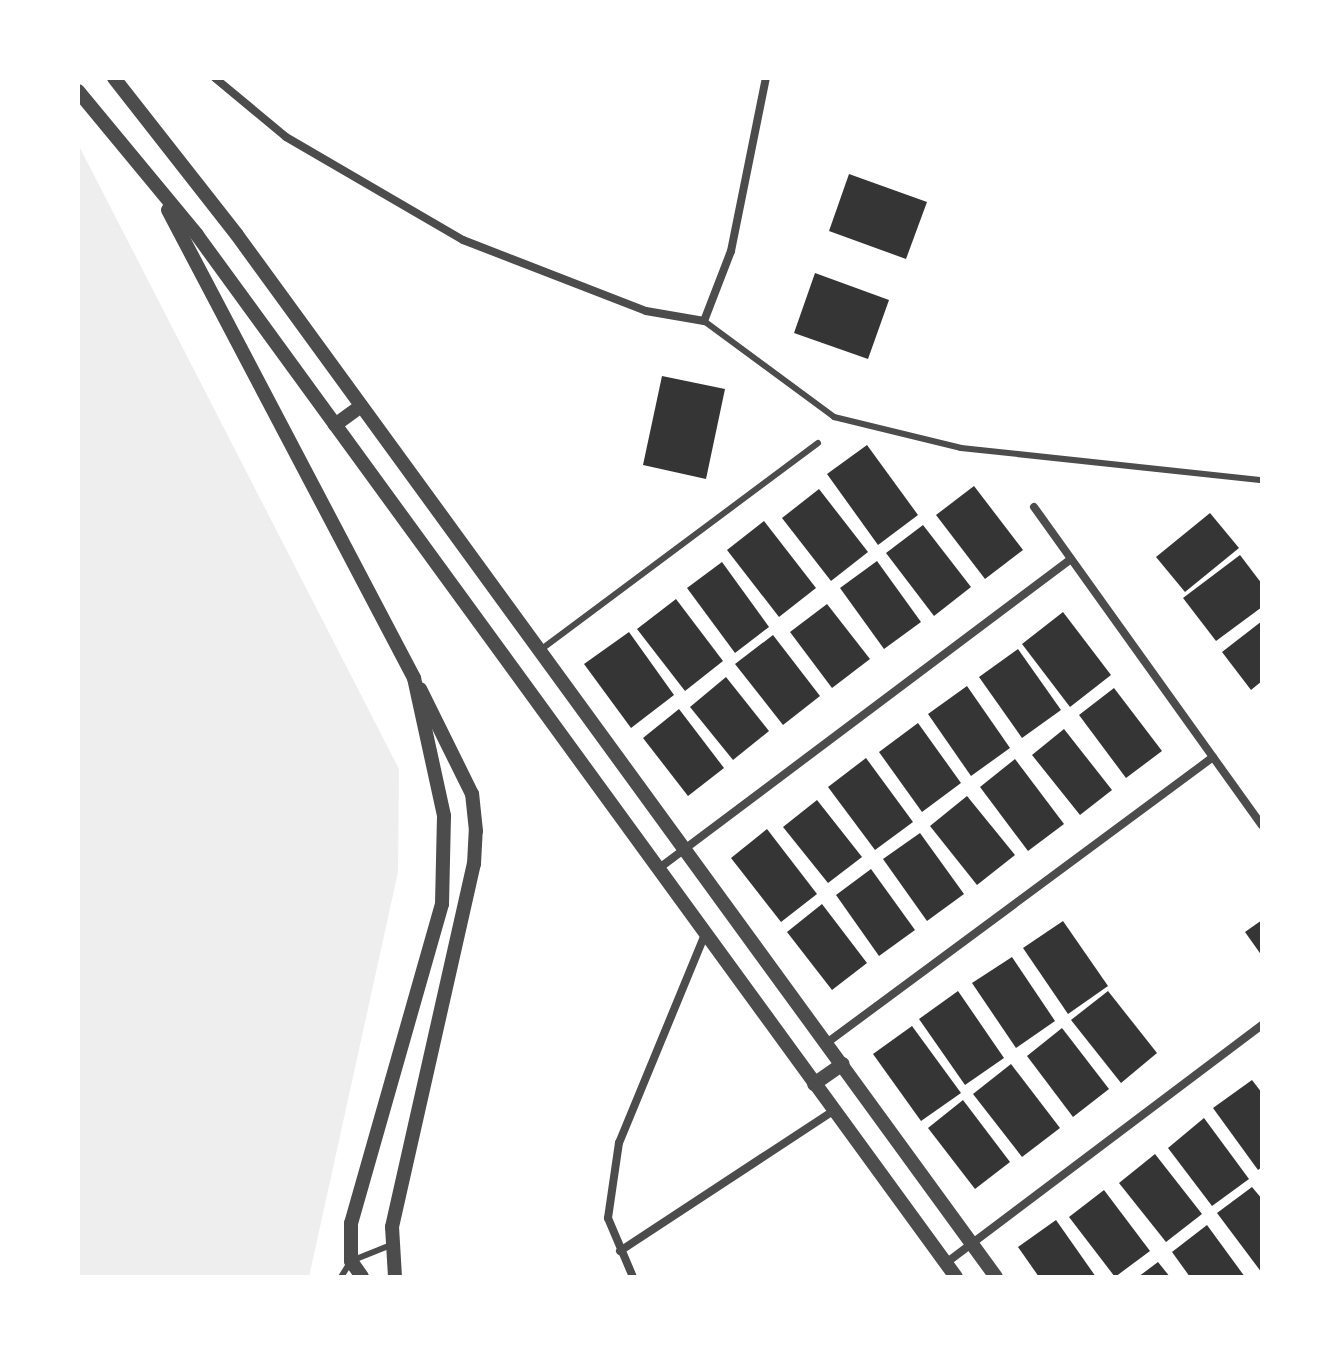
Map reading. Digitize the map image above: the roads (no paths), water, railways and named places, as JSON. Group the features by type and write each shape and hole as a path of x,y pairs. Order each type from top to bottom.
{"street":[{"path":"114,78 361,406 685,848 722,907 828,1042 996,1277"},
{"path":"215,78 286,137 463,240 646,311 704,321 731,251 766,78"},
{"path":"78,91 151,178 335,425 956,1277"},
{"path":"151,178 472,794 476,831 474,864 391,1245 395,1277"},
{"path":"335,425 361,406"},
{"path":"1034,507 1262,825"},
{"path":"658,869 1071,559"},
{"path":"362,1277 351,1261 351,1223 442,904 444,816 414,678"},
{"path":"828,1042 1213,757"},
{"path":"633,1277 608,1218 619,1143 705,934"},
{"path":"946,1263 1262,1025"},
{"path":"814,1084 843,1064"},
{"path":"620,1251 833,1111"}],"lane":[{"path":"704,321 834,417 961,448 1262,480"},
{"path":"539,652 818,443"},
{"path":"341,1277 351,1261 391,1245"}]}
